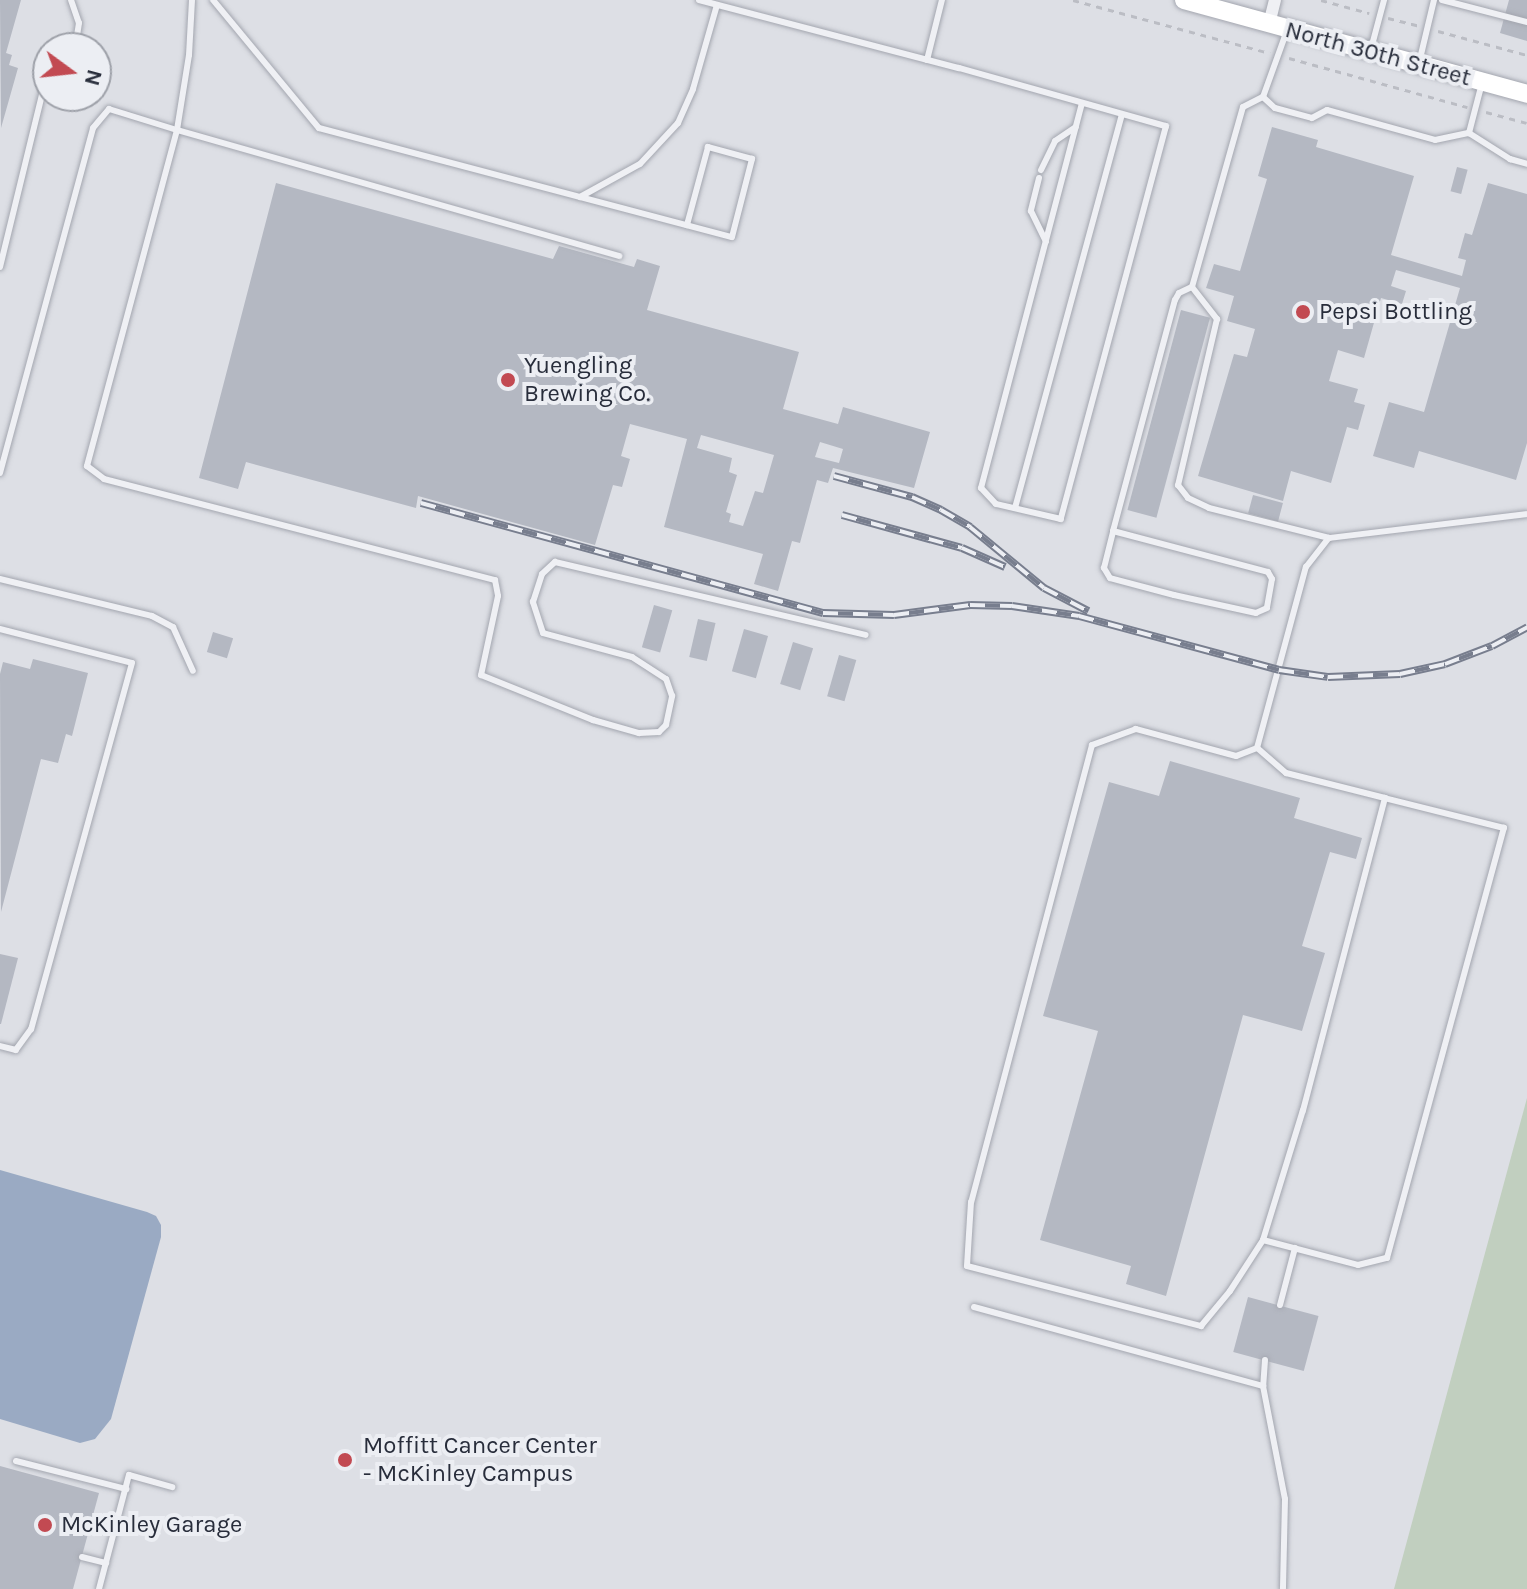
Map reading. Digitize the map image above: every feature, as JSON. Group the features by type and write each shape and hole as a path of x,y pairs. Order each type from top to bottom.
{"main road":[{"name":"North 30th Street","path":"1184,0 1233,7 1269,24 1527,94"}],"street":[{"path":"1269,24 1275,0"}],"lane":[{"path":"71,0 79,23 78,32"},
{"path":"192,0 189,55 177,130 87,466 104,479 495,580 498,596 481,675 593,720 639,733 659,732 666,725 672,696 666,679 632,657 543,633 533,602 542,574 555,562 866,635"},
{"path":"213,0 319,128 732,237 752,159 708,147 687,225"},
{"path":"699,0 927,60 1166,126 1061,519 996,504 981,488 1082,103"},
{"path":"927,60 942,0"},
{"path":"1370,52 1384,0"},
{"path":"1418,66 1434,0"},
{"path":"1442,0 1527,22"},
{"path":"580,197 640,164 678,123 693,89 717,5"},
{"path":"1113,531 1268,572 1272,579 1267,608 1256,613 1110,578 1104,568 1113,531 1175,300 1179,293 1192,287 1243,107 1263,97 1287,29"},
{"path":"1469,133 1482,83"},
{"path":"1263,97 1275,108 1312,118 1327,110 1435,140 1469,133 1510,159 1527,164"},
{"path":"0,473 93,128 109,109 619,256"},
{"path":"0,267 38,112"},
{"path":"1015,508 1122,114"},
{"path":"1041,170 1055,141 1076,127"},
{"path":"1039,178 1031,211 1046,242"},
{"path":"1192,287 1217,319 1178,485 1188,498 1209,508 1329,538 1527,514"},
{"path":"1257,748 1306,567 1329,538"},
{"path":"0,579 152,616 173,627 193,671"},
{"path":"0,629 132,663 31,1029 16,1050 0,1046"},
{"path":"1257,748 1236,756 1136,729 1092,745 971,1202 967,1266 1201,1326 1230,1291 1263,1240 1303,1110 1385,798"},
{"path":"1257,748 1286,773 1504,828 1387,1258 1358,1265 1263,1240"},
{"path":"1280,1305 1295,1248"},
{"path":"974,1307 1263,1386"},
{"path":"1265,1360 1263,1386 1285,1499 1283,1589"},
{"path":"16,1461 126,1489"},
{"path":"99,1589 129,1475 172,1487"},
{"path":"82,1557 106,1563"}],"path":[{"path":"1073,0 1527,123"}],"green space":[{"path":"1527,1098 1527,1589 1394,1589"}],"water":[{"path":"0,1170 147,1212 156,1216 161,1225 161,1237 111,1419 95,1439 80,1443 0,1419"}],"building":[{"path":"0,0 21,0 6,53 12,55 9,65 18,68 1,128"},
{"path":"1509,0 1527,0 1527,41 1500,33"},
{"name":"Pepsi Bottling","path":"1272,127 1318,140 1316,147 1414,176 1391,255 1462,276 1466,260 1458,258 1465,233 1472,235 1488,183 1527,194 1527,443 1516,480 1419,451 1414,468 1373,456 1389,402 1424,412 1460,288 1396,270 1391,286 1406,291 1402,304 1381,298 1364,358 1338,350 1329,381 1358,389 1354,402 1365,405 1358,430 1347,427 1331,483 1291,471 1283,501 1198,476 1234,354 1247,357 1255,329 1227,321 1234,296 1206,288 1214,264 1240,271 1267,179 1258,176"},
{"path":"1457,167 1468,170 1461,194 1451,191"},
{"name":"Yuengling Brewing Co.","path":"276,183 553,259 559,246 634,267 637,259 660,266 647,310 799,352 783,409 838,424 843,407 930,432 914,488 833,468 828,483 817,480 800,543 792,541 778,591 754,584 763,554 664,527 687,439 630,424 621,456 630,459 622,487 613,485 595,545 418,496 416,508 246,462 238,489 199,478","holes":["701,435 774,455 763,493 755,491 743,526 729,522 731,514 726,512 737,475 729,472 732,458 697,448","820,442 843,449 839,463 815,457"]},
{"path":"1181,310 1210,318 1156,518 1127,510"},
{"path":"1253,495 1283,503 1278,521 1248,513"},
{"path":"654,605 672,610 660,653 642,647"},
{"path":"698,619 716,623 707,661 689,657"},
{"path":"744,629 768,636 756,678 732,671"},
{"path":"213,632 233,638 227,658 207,652"},
{"path":"793,642 813,648 800,690 780,684"},
{"path":"839,655 856,660 844,701 827,696"},
{"path":"33,659 88,673 72,736 66,734 58,763 41,759 1,912 0,674 3,662 30,669"},
{"path":"1170,761 1300,798 1294,818 1362,838 1356,859 1330,852 1302,946 1325,953 1302,1031 1243,1015 1166,1296 1126,1284 1131,1266 1040,1240 1098,1031 1043,1016 1109,782 1159,796"},
{"path":"0,954 18,958 1,1024 0,1024"},
{"path":"1248,1297 1319,1316 1304,1371 1233,1352"},
{"name":"McKinley Garage","path":"0,1466 99,1493 73,1589 0,1589"}],"railway":[{"path":"834,476 912,497 941,510 970,527 1044,588 1088,611"},
{"path":"421,503 823,613 894,615 970,605 1012,606 1079,616 1279,670 1328,677 1400,674 1445,664 1492,646 1527,627"},
{"path":"842,515 962,548 1005,567"}],"place":[{"name":"Pepsi Bottling","path":"1303,312"},
{"name":"Yuengling Brewing Co.","path":"508,380"},
{"name":"Moffitt Cancer Center - McKinley Campus","path":"345,1460"},
{"name":"McKinley Garage","path":"45,1525"}]}
